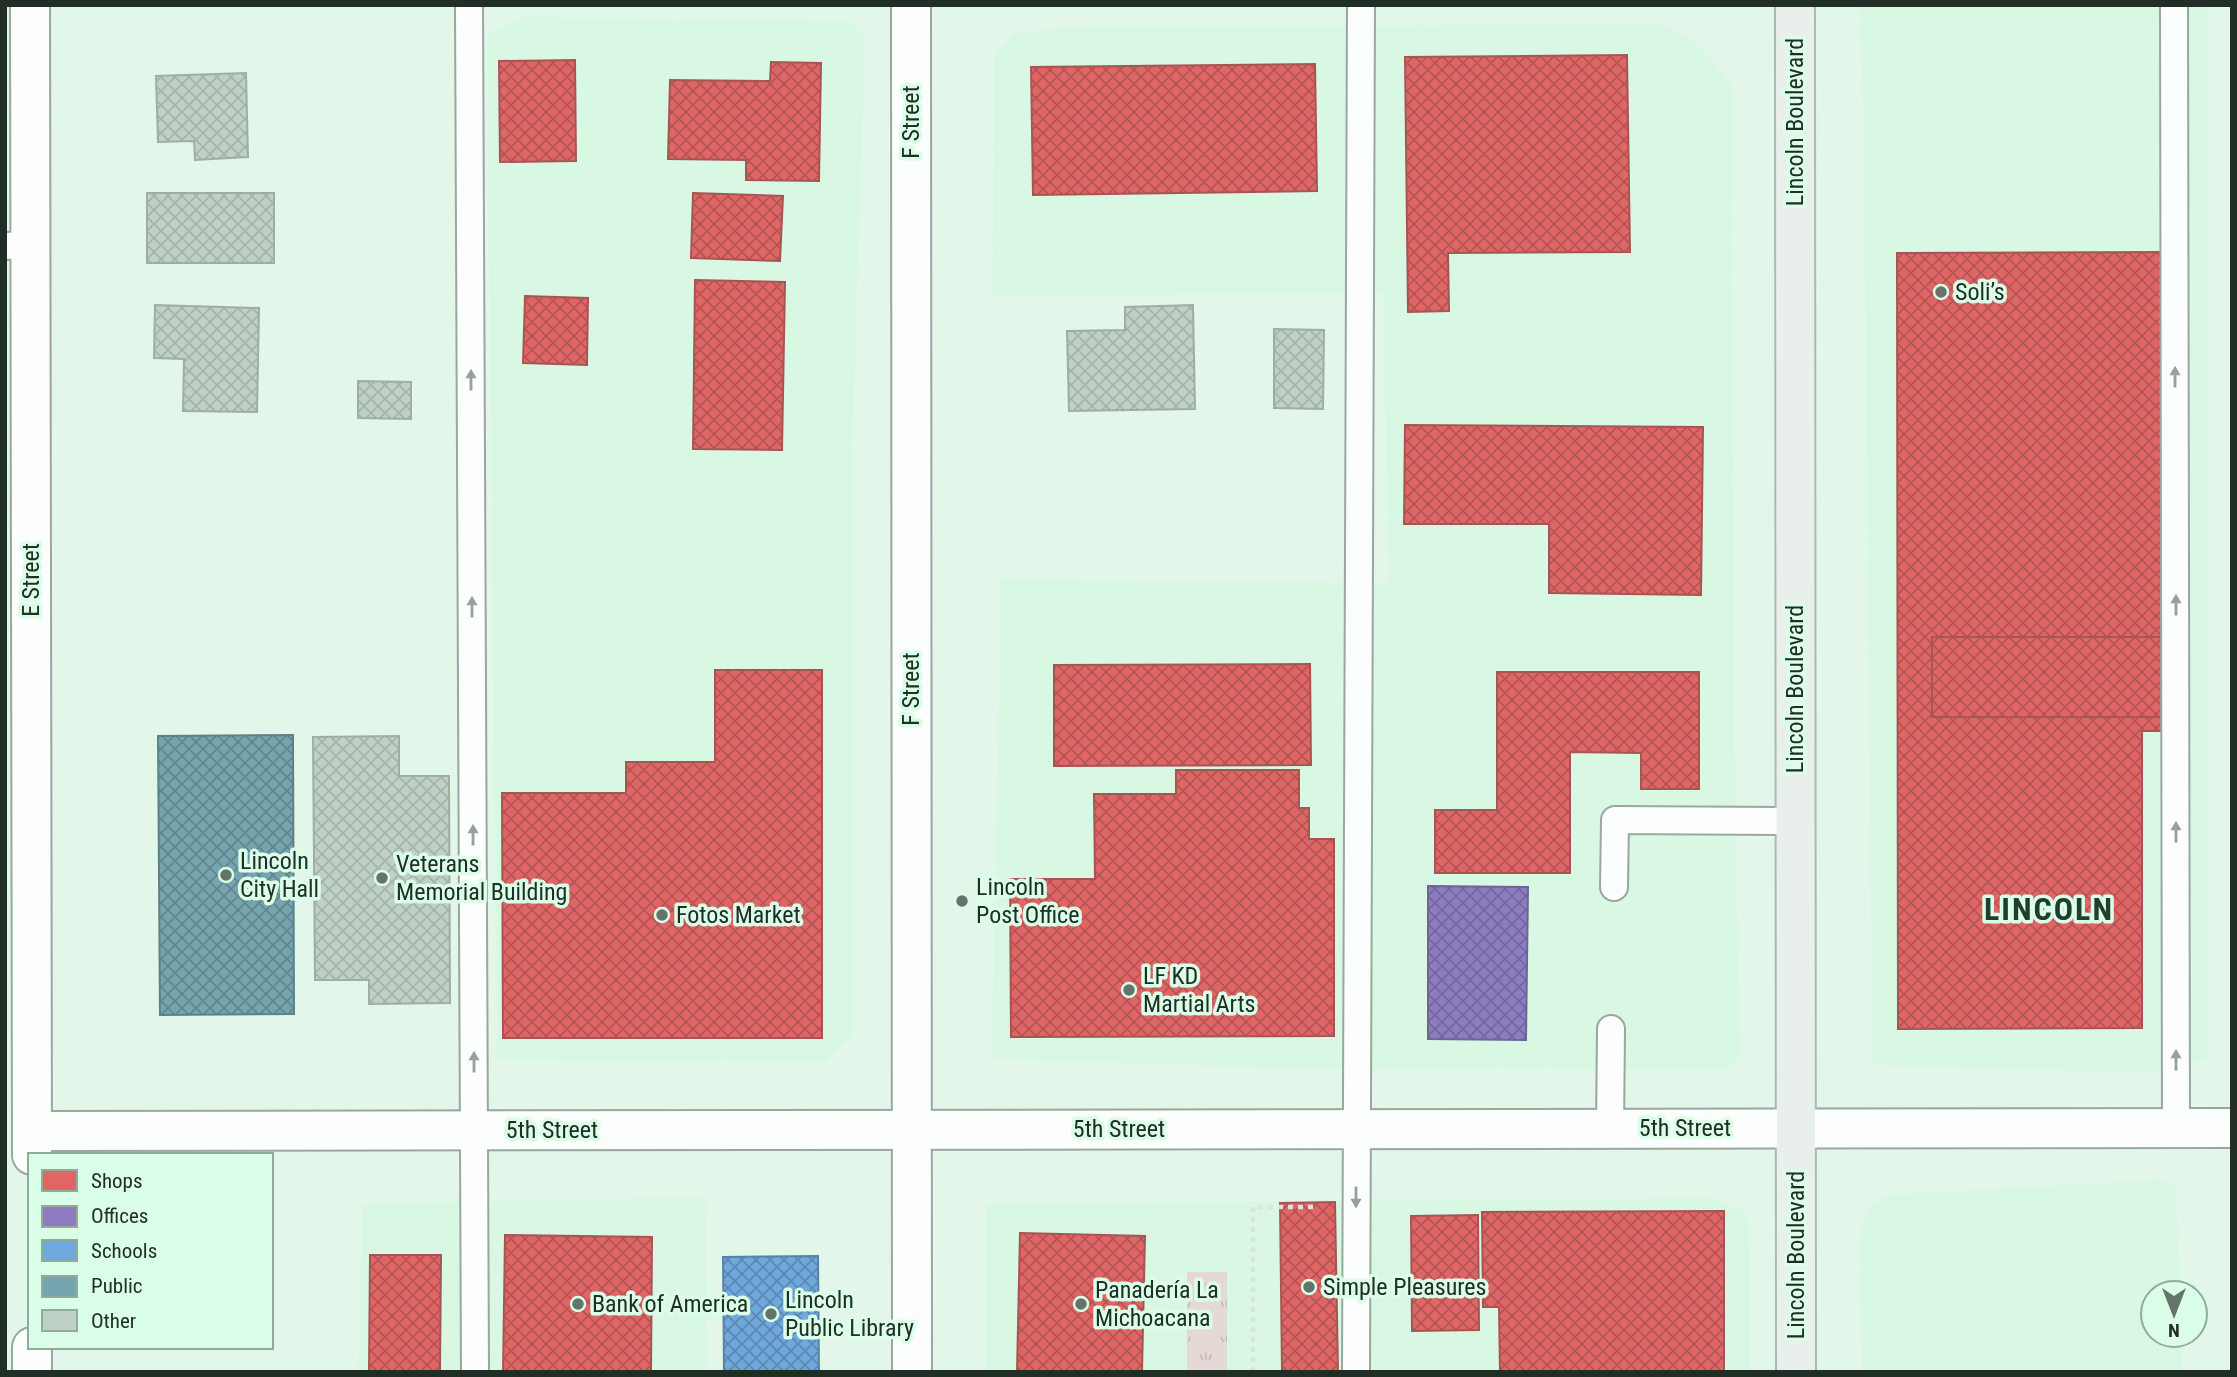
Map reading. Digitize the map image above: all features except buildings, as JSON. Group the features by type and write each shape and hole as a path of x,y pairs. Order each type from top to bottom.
{"main road":[{"name":"Lincoln Boulevard","path":"1795,5 1796,1372"}],"street":[{"name":"E Street","path":"23,1139 18,246 30,5"},
{"name":"F Street","path":"911,5 912,1372"},
{"name":"5th Street","path":"23,1139 474,1130 2232,1128"},
{"path":"32,1349 32,1372"}],"lane":[{"path":"469,5 475,1372"},
{"path":"1356,1372 1361,5"},
{"path":"2174,5 2176,1128"},
{"path":"1614,887 1615,820 1795,821"},
{"path":"1610,1129 1611,1029"}],"path":[{"path":"1253,1372 1253,1207 1356,1206"}],"shaded area":[{"path":"2207,5 2208,1057 2159,1073 1872,1065 1864,136 1859,6"},
{"path":"523,17 849,21 865,38 852,460 852,1035 825,1062 497,1059 487,36"},
{"path":"1659,24 1694,40 1732,86 1734,723 1740,1058 1723,1070 1271,1068 992,1058 1001,580 1389,583 1383,293 993,296 994,56 1014,34 1058,28"},
{"path":"2158,1180 2176,1184 2179,1279 2139,1279 2139,1349 2181,1349 2182,1372 1862,1372 1859,1245 1865,1213 1886,1195"},
{"path":"706,1197 707,1372 358,1372 363,1204"},
{"path":"1708,1198 1747,1212 1750,1372 986,1372 986,1204"}],"green space":[{"path":"1187,1272 1227,1272 1227,1372 1187,1372"}],"place":[{"name":"Soli’s","path":"1941,292"},
{"name":"Lincoln City Hall","path":"226,875"},
{"name":"Veterans Memorial Building","path":"382,878"},
{"name":"Lincoln Post Office","path":"962,901"},
{"name":"Fotos Market","path":"662,915"},
{"name":"LF KD Martial Arts","path":"1129,990"},
{"name":"Simple Pleasures","path":"1309,1287"},
{"name":"Bank of America","path":"578,1304"},
{"name":"Panadería La Michoacana","path":"1081,1304"},
{"name":"Lincoln Public Library","path":"771,1314"}],"district":[{"name":"LINCOLN","path":"2049,909"}]}
